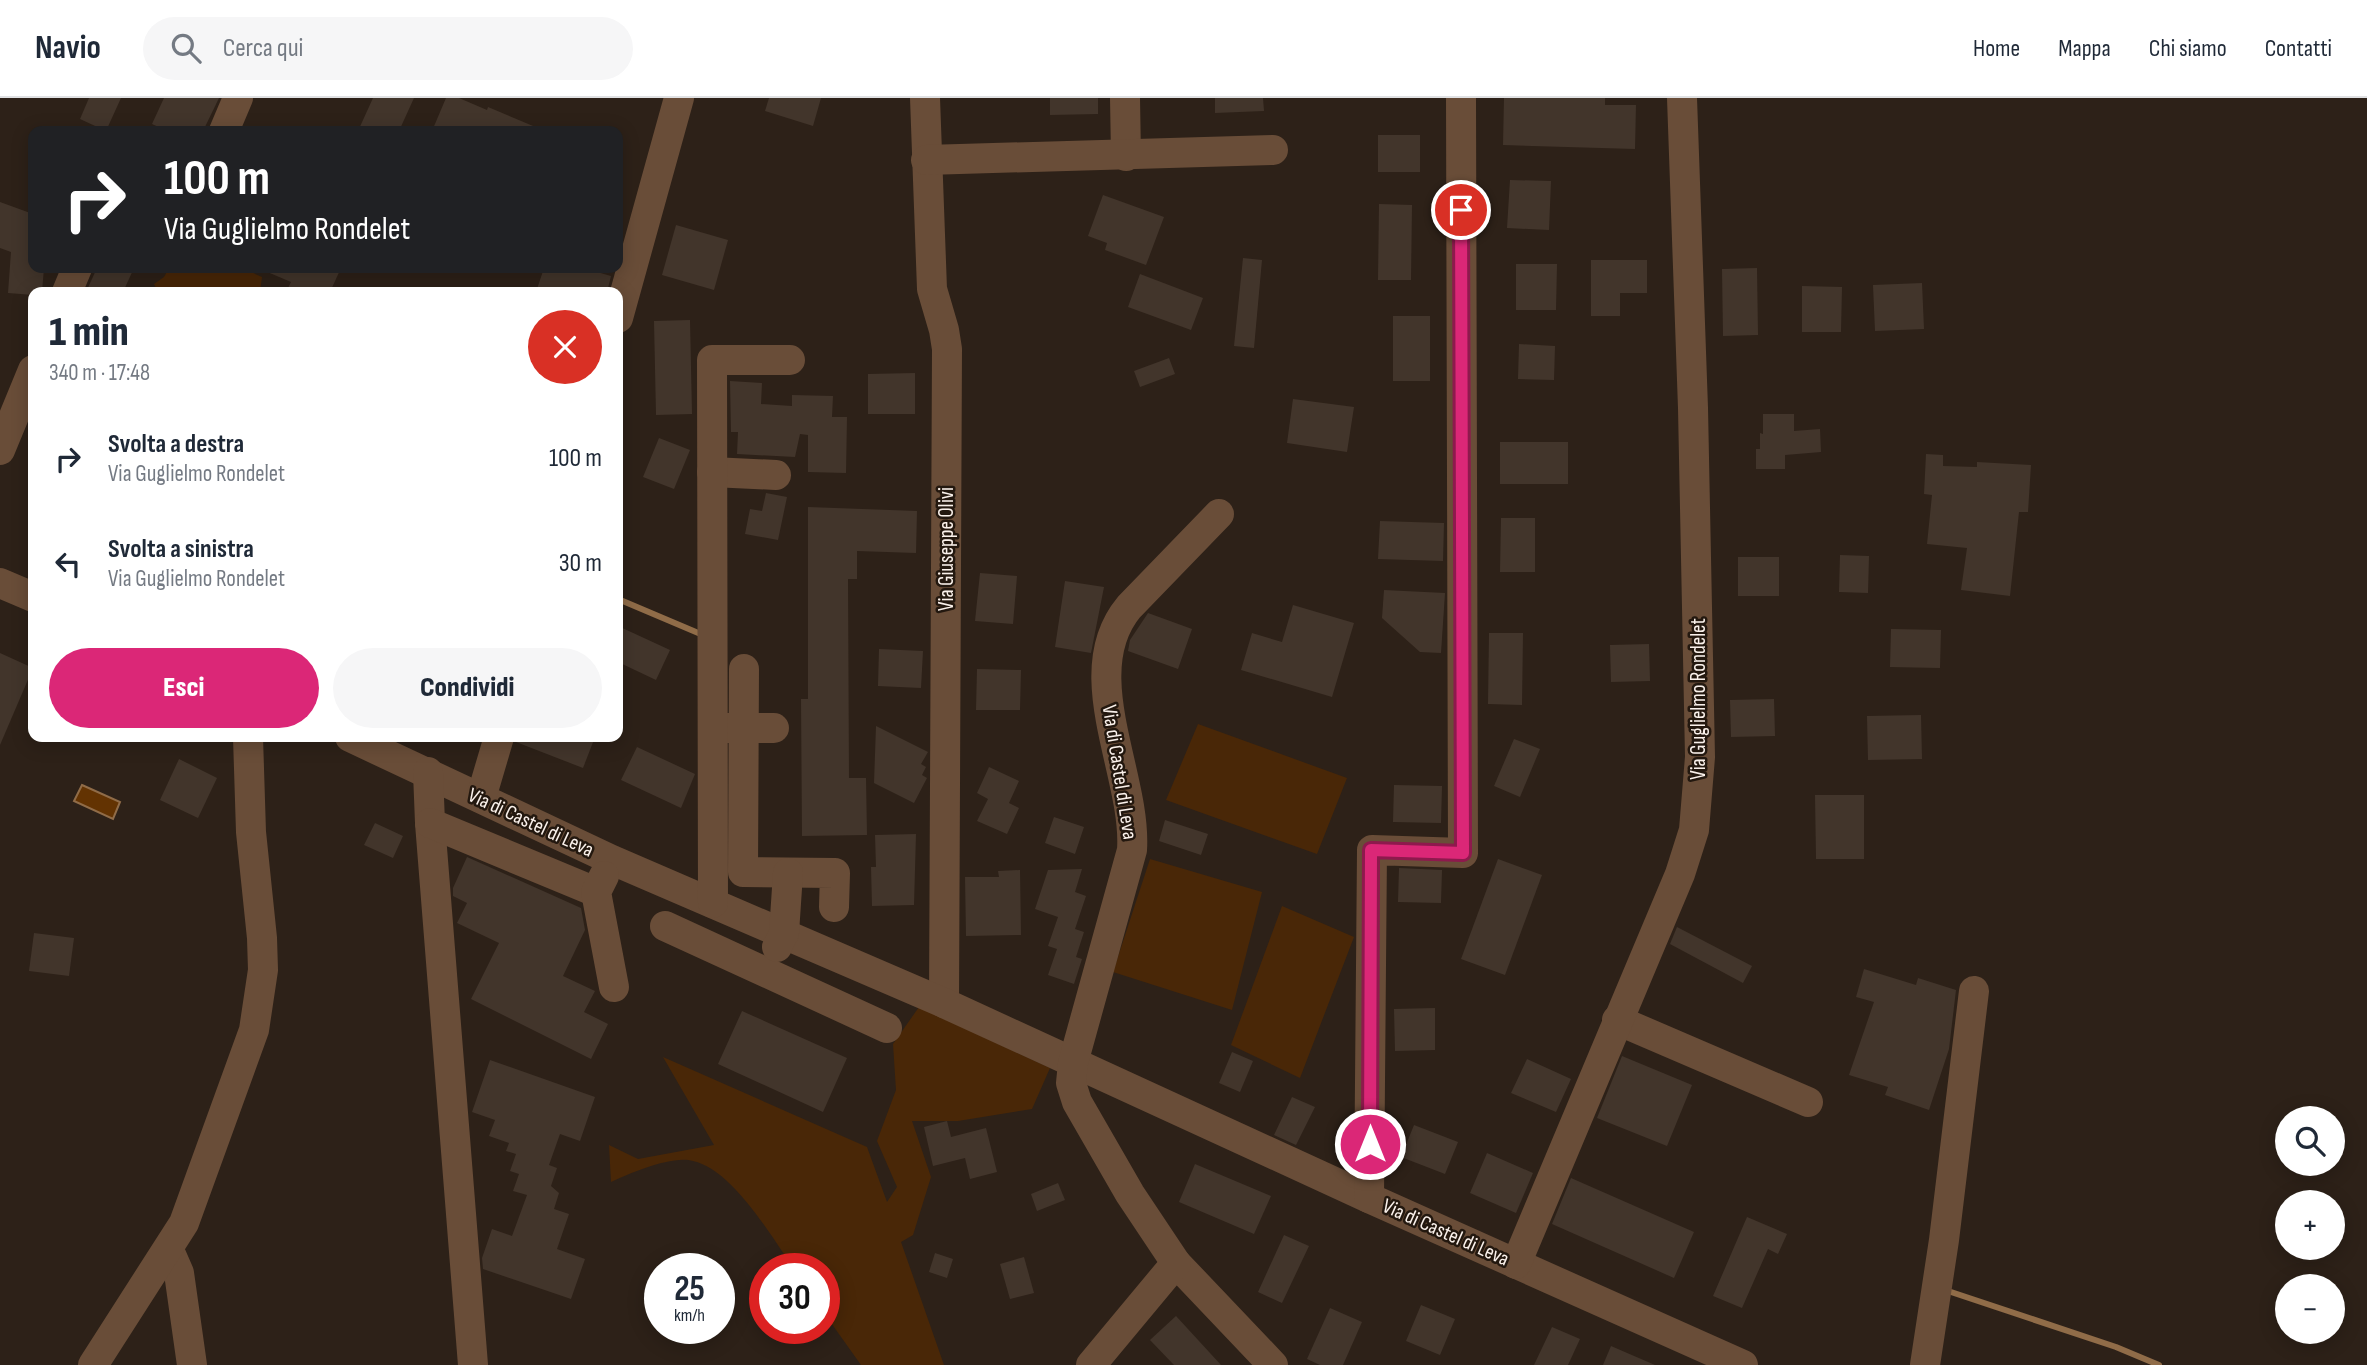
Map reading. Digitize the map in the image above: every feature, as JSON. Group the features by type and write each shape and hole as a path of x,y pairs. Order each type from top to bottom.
{"street":[{"path":"226,126 239,98"},
{"path":"622,287 629,237 679,98"},
{"name":"Via Giuseppe Olivi","path":"925,98 932,289 947,349 944,1003"},
{"path":"1125,98 1126,156"},
{"path":"1369,1198 1371,850 1463,853 1461,98"},
{"name":"Via Guglielmo Rondelet","path":"1516,1264 1688,854 1694,830 1699,783 1699,624 1682,98"},
{"path":"926,160 1273,150"},
{"path":"713,903 712,360 790,360"},
{"path":"0,450 28,382"},
{"path":"712,477 776,475"},
{"name":"Via di Castel di Leva","path":"1073,1063 1132,850 1131,822 1108,698 1111,637 1120,617 1219,514"},
{"path":"0,583 28,595"},
{"path":"744,668 743,872 835,873 834,907"},
{"path":"713,728 775,728"},
{"path":"93,1365 169,1250 190,1210 249,1048 263,970 250,832 248,742"},
{"name":"Via di Castel di Leva","path":"361,742 612,860 944,1003 1369,1198 1743,1365"},
{"path":"481,798 498,742"},
{"path":"428,772 473,1365"},
{"path":"430,823 596,892"},
{"path":"612,860 596,892 614,987"},
{"path":"765,970 784,933 788,873"},
{"path":"665,926 887,1028"},
{"path":"820,995 838,956"},
{"path":"1925,1365 1944,1240 1974,991"},
{"path":"1617,1020 1808,1102"},
{"path":"1073,1063 1071,1083 1077,1102 1130,1194 1176,1263 1273,1365"},
{"path":"169,1250 179,1273 192,1365"},
{"path":"1091,1365 1176,1263"}],"shaded area":[{"path":"166,273 253,273 262,277 261,287 156,287 154,284"},
{"path":"1198,724 1347,778 1317,854 1166,800"},
{"path":"82,785 120,802 113,819 74,801"},
{"path":"1150,859 1262,892 1232,1010 1113,972"},
{"path":"1282,906 1354,937 1300,1078 1231,1045"},
{"path":"919,1007 1050,1068 1032,1109 958,1121 912,1121 931,1177 913,1235 901,1242 944,1365 861,1365 840,1335 840,1253 783,1253 750,1206 722,1177 708,1167 693,1161 674,1160 611,1182 609,1145 638,1159 714,1145 663,1057 867,1147 887,1202 897,1187 877,1141 896,1090 893,1044"}],"building":[{"path":"89,98 121,98 108,126 95,126 80,119"},
{"path":"164,98 219,98 205,126 152,124"},
{"path":"373,98 414,98 401,126 360,126"},
{"path":"446,98 459,98 533,126 434,126"},
{"path":"769,98 821,98 813,126 765,111"},
{"path":"1050,98 1098,98 1098,114 1050,115"},
{"path":"1215,98 1263,98 1264,111 1215,113"},
{"path":"1504,98 1605,98 1605,105 1636,105 1635,149 1503,145"},
{"path":"1378,135 1420,135 1420,172 1378,172"},
{"path":"1510,180 1551,181 1549,230 1507,228"},
{"path":"1103,195 1164,217 1146,265 1105,250 1107,243 1088,236"},
{"path":"0,202 28,212 28,273 44,273 42,287 28,287 28,295 8,293 11,252 0,248"},
{"path":"1379,204 1412,205 1411,280 1378,280"},
{"path":"676,225 728,240 714,290 662,275"},
{"path":"1243,258 1262,260 1254,348 1234,346"},
{"path":"1591,260 1647,260 1647,293 1620,293 1620,316 1591,316"},
{"path":"1516,264 1557,264 1556,310 1516,310"},
{"path":"1757,268 1758,335 1723,336 1722,269"},
{"path":"95,273 132,273 125,287 88,287"},
{"path":"270,273 339,273 332,287 288,287 291,282"},
{"path":"542,273 600,273 611,276 608,287 538,287"},
{"path":"1140,274 1203,298 1191,330 1128,307"},
{"path":"1922,283 1924,329 1875,331 1873,285"},
{"path":"1802,286 1842,287 1841,332 1802,332"},
{"path":"1393,316 1430,316 1430,381 1393,381"},
{"path":"690,320 692,414 656,415 654,321"},
{"path":"1519,344 1555,346 1554,380 1518,379"},
{"path":"1169,358 1175,374 1140,387 1134,371"},
{"path":"915,373 915,414 868,414 868,374"},
{"path":"730,381 762,383 761,404 792,406 792,395 833,396 832,417 847,417 846,473 808,472 808,435 800,434 795,457 737,454 738,432 731,432"},
{"path":"1293,399 1354,407 1347,452 1287,443"},
{"path":"1763,414 1794,414 1794,431 1820,429 1821,452 1785,455 1785,469 1756,469 1756,449 1760,449 1760,433 1763,434"},
{"path":"659,438 690,450 674,489 643,477"},
{"path":"1500,442 1568,442 1568,484 1500,484"},
{"path":"1926,454 1943,455 1943,466 1977,467 1977,462 2031,465 2028,512 2019,512 2010,596 1961,590 1967,548 1927,544 1932,495 1924,494"},
{"path":"766,493 787,497 778,540 745,534 750,509 762,511"},
{"path":"808,507 917,511 916,553 857,551 857,579 848,579 849,778 866,778 867,835 802,836 801,699 808,699"},
{"path":"1501,518 1535,518 1535,572 1500,572"},
{"path":"1380,521 1444,523 1443,561 1378,559"},
{"path":"1840,555 1869,556 1868,593 1839,592"},
{"path":"1738,557 1779,557 1779,596 1738,596"},
{"path":"980,573 1017,576 1013,624 975,621"},
{"path":"1065,581 1104,587 1091,653 1055,647"},
{"path":"1384,590 1445,593 1441,653 1420,652 1382,618"},
{"path":"1293,605 1354,623 1332,697 1241,670 1252,633 1282,642"},
{"path":"1148,613 1192,629 1178,669 1128,651 1130,640"},
{"path":"623,628 670,650 656,680 623,664"},
{"path":"1891,629 1941,630 1940,668 1890,667"},
{"path":"1489,633 1523,633 1522,705 1488,704"},
{"path":"1649,644 1650,681 1611,682 1610,645"},
{"path":"879,649 923,651 921,688 878,686"},
{"path":"0,653 28,666 28,680 0,745"},
{"path":"977,669 1021,670 1020,710 976,710"},
{"path":"1774,699 1775,736 1731,737 1730,700"},
{"path":"1921,715 1922,759 1868,760 1867,716"},
{"path":"876,726 928,752 921,764 926,767 922,775 927,778 914,803 874,783"},
{"path":"1514,739 1540,749 1520,797 1494,786"},
{"path":"516,742 593,742 583,768"},
{"path":"637,747 695,774 681,808 621,780"},
{"path":"179,759 217,778 198,818 160,800"},
{"path":"989,767 1019,781 1009,803 1019,808 1007,834 977,821 988,799 977,793"},
{"path":"1394,785 1442,786 1441,823 1393,822"},
{"path":"1815,795 1864,795 1864,859 1816,859"},
{"path":"1054,817 1084,827 1075,854 1045,843"},
{"path":"1165,820 1208,834 1201,855 1159,841"},
{"path":"375,823 403,836 393,858 364,845"},
{"path":"916,834 914,905 872,906 871,867 876,867 875,835"},
{"path":"467,857 581,908 585,930 563,976 595,991 584,1012 608,1024 591,1059 471,999 499,943 457,923 467,903 453,896 453,888"},
{"path":"1498,859 1542,875 1505,975 1461,959"},
{"path":"1399,868 1442,870 1441,903 1398,902"},
{"path":"1082,869 1075,892 1086,896 1075,929 1084,932 1076,957 1082,959 1074,984 1048,975 1057,949 1048,946 1058,917 1035,909 1048,870"},
{"path":"1020,870 1021,935 966,936 965,877 999,877 998,871"},
{"path":"1677,927 1752,966 1743,983 1670,944"},
{"path":"34,933 74,938 69,976 29,971"},
{"path":"1864,969 1916,985 1918,978 1956,990 1949,1049 1929,1110 1885,1095 1888,1087 1849,1075 1874,1002 1856,997"},
{"path":"1435,1008 1435,1050 1395,1051 1394,1009"},
{"path":"742,1011 847,1058 823,1112 718,1064"},
{"path":"1232,1052 1253,1061 1240,1092 1219,1083"},
{"path":"1622,1056 1692,1085 1667,1146 1597,1118"},
{"path":"1527,1059 1571,1079 1556,1112 1511,1093"},
{"path":"490,1060 595,1097 580,1141 560,1134 549,1165 557,1168 551,1186 559,1193 554,1209 569,1214 557,1249 585,1259 571,1299 483,1269 482,1258 492,1229 512,1236 527,1195 513,1191 519,1174 510,1171 516,1154 506,1151 509,1143 489,1136 495,1120 472,1112"},
{"path":"1292,1097 1315,1107 1296,1145 1274,1135"},
{"path":"947,1121 951,1137 986,1128 997,1172 970,1179 965,1158 933,1166 924,1127"},
{"path":"1414,1125 1458,1142 1445,1174 1401,1157"},
{"path":"1487,1153 1533,1173 1516,1213 1470,1193"},
{"path":"1195,1164 1271,1196 1254,1234 1179,1202"},
{"path":"1571,1178 1694,1232 1674,1278 1552,1224"},
{"path":"1058,1183 1065,1200 1037,1211 1031,1194"},
{"path":"1747,1217 1787,1234 1778,1254 1768,1249 1742,1308 1713,1296"},
{"path":"1284,1235 1309,1246 1282,1303 1258,1292"},
{"path":"935,1253 953,1259 947,1278 929,1272"},
{"path":"1024,1257 1034,1293 1010,1299 1000,1264"},
{"path":"1421,1305 1455,1319 1440,1355 1406,1341"},
{"path":"1330,1308 1362,1322 1343,1365 1320,1365 1307,1359"},
{"path":"1176,1316 1221,1365 1174,1365 1150,1340"},
{"path":"1552,1327 1580,1339 1568,1365 1534,1365"},
{"path":"1611,1346 1655,1365 1603,1365"}],"waterway":[{"path":"623,601 703,635"},
{"path":"1951,1292 2116,1347 2159,1365"}],"route":[{"path":"1370,1144 1371,850 1463,853 1461,210"}]}
